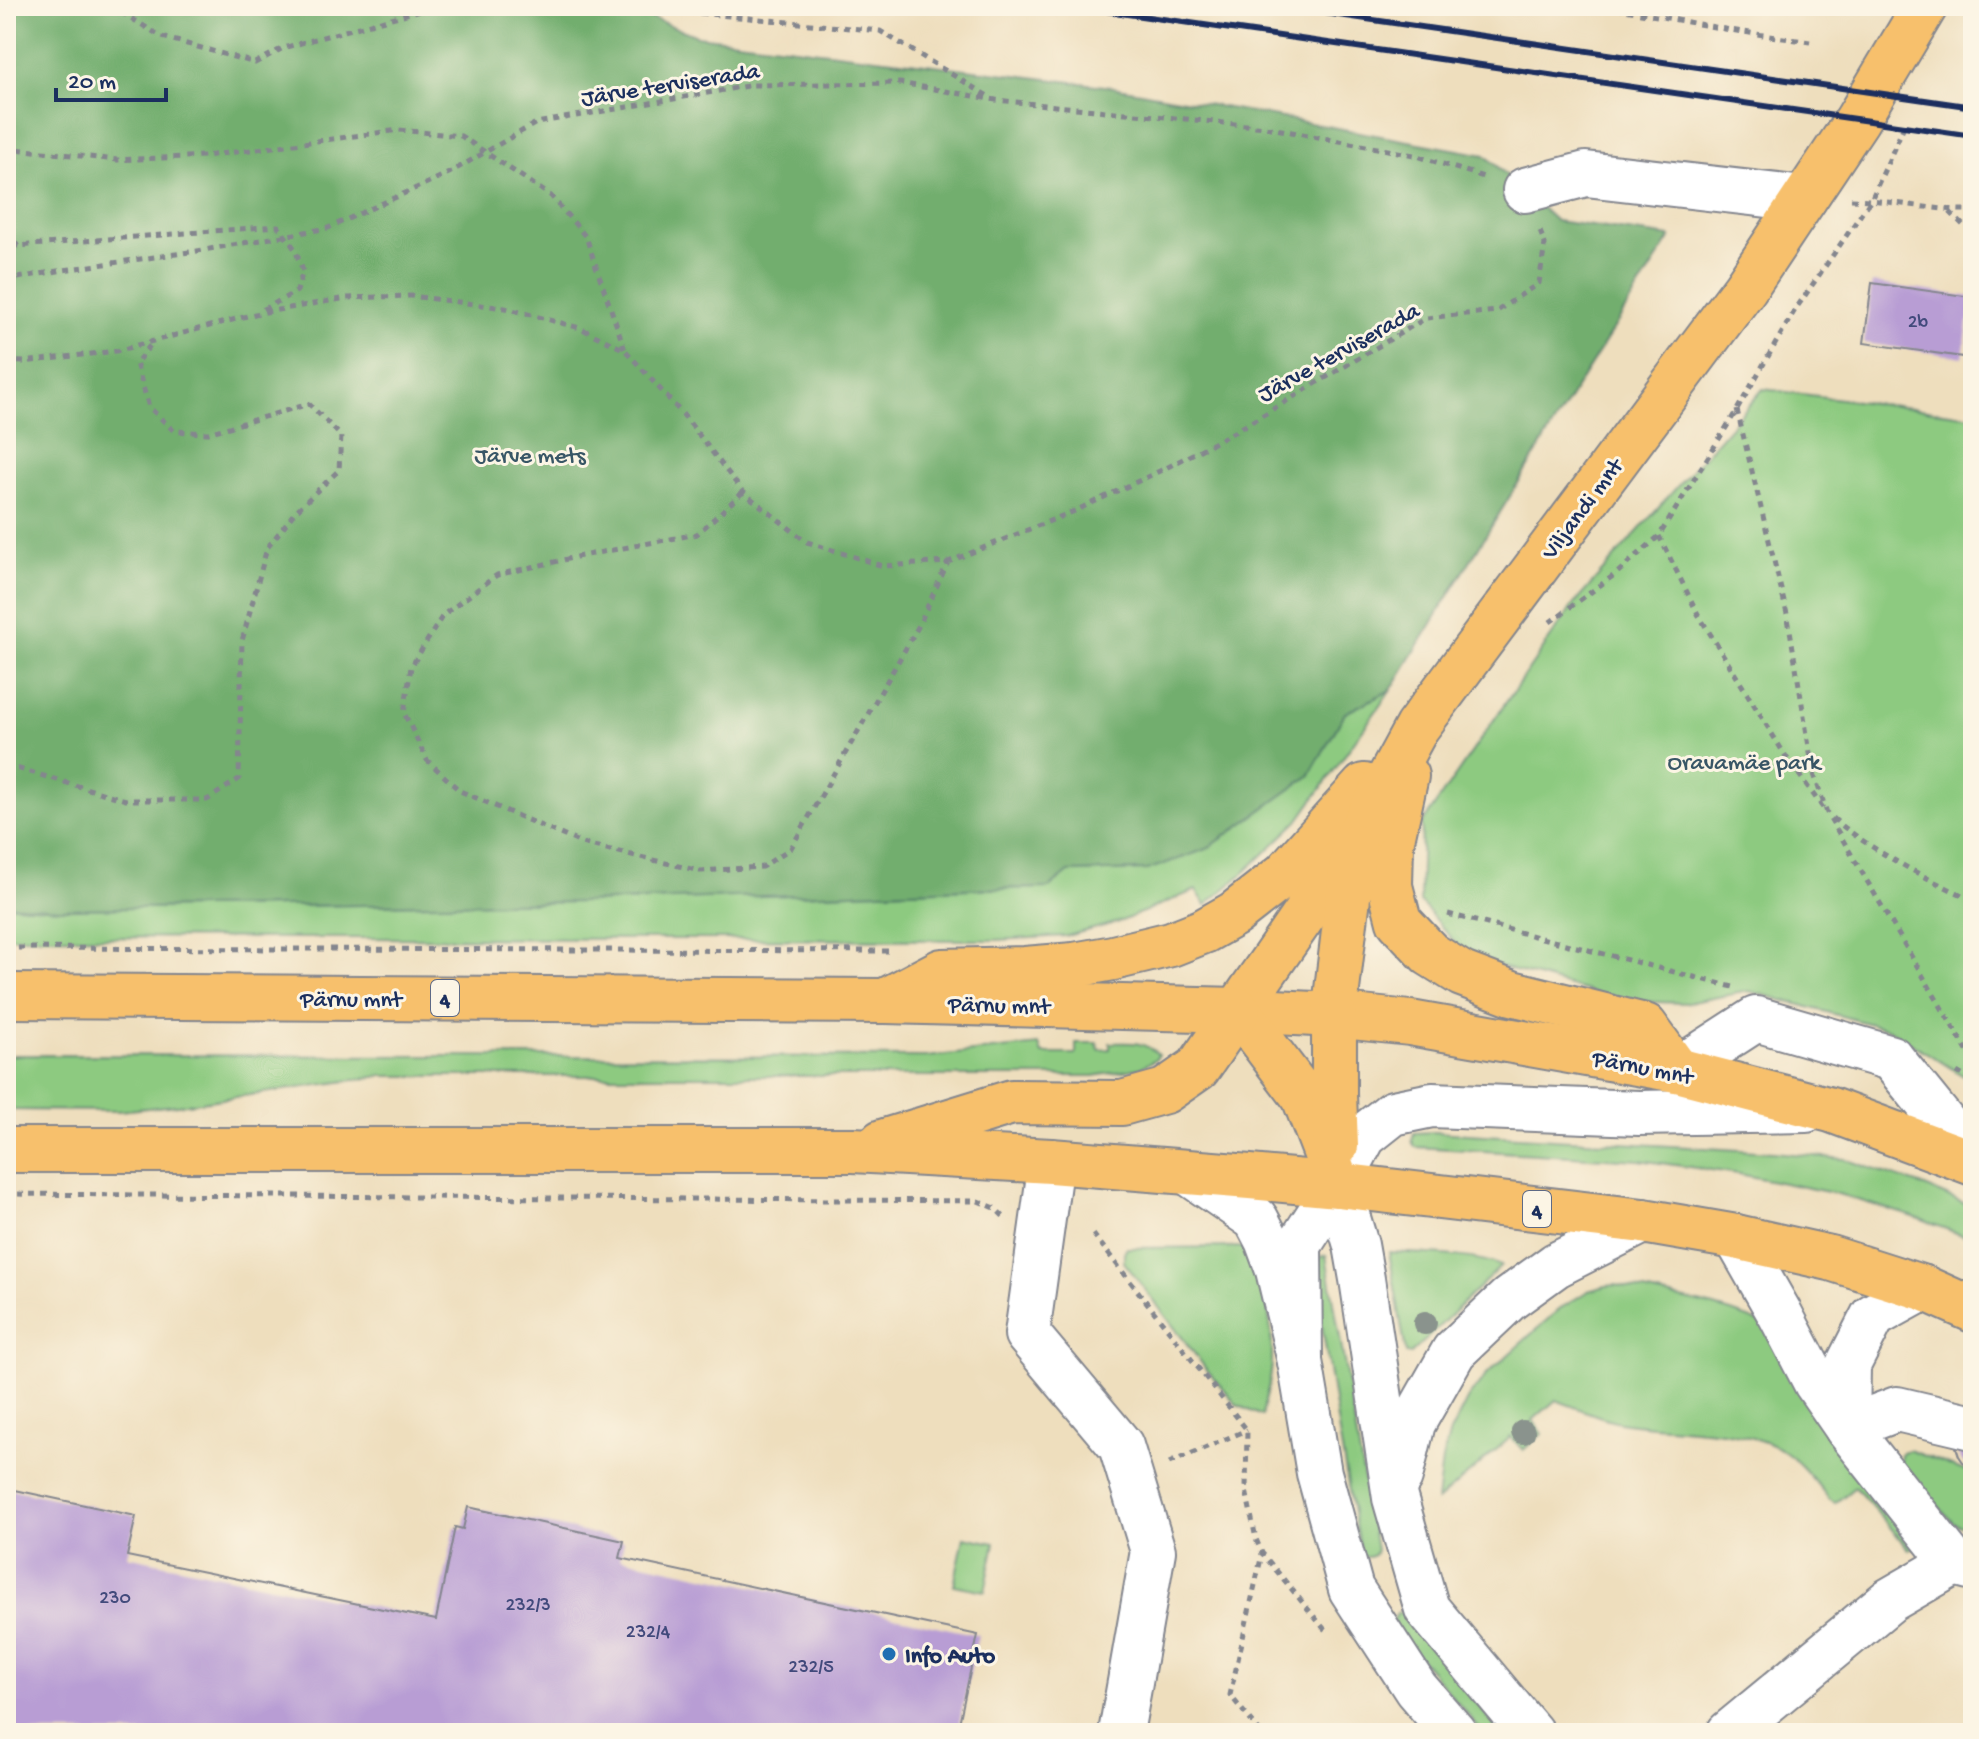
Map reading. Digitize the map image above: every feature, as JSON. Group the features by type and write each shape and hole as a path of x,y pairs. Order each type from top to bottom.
{"main road":[{"name":"Viljandi mnt","path":"853,1150 1012,1102 1122,1103 1165,1091 1198,1068 1355,841 1417,727 1745,288 1857,120 1925,6"},
{"path":"885,1001 942,971 1074,965 1171,944 1204,931 1234,914 1285,874 1417,727"},
{"path":"1417,727 1391,844 1390,886 1399,921 1430,954 1462,974 1512,993 1645,1026 1677,1070"},
{"path":"1338,1185 1334,1015 1355,841"},
{"name":"Pärnu mnt","path":"6,996 885,1001 1334,1015 1410,1023 1677,1070 1831,1110 1973,1161"},
{"path":"1238,1010 1304,1097 1338,1185"},
{"name":"4","path":"6,1150 853,1150 1051,1161 1338,1185 1643,1221 1830,1258 1924,1288 1973,1310"},
{"path":"1924,1288 1973,1289"}],"lane":[{"path":"1525,190 1586,174 1804,199"},
{"path":"1677,1070 1756,1019 1891,1058 1973,1161"},
{"path":"1300,1361 1299,1245 1338,1185 1364,1136 1393,1113 1432,1105 1639,1113 1831,1110"},
{"path":"1051,1161 1027,1334 1121,1446 1153,1551 1121,1733"},
{"path":"1189,1173 1256,1219 1267,1240 1278,1270 1300,1361 1319,1473 1351,1589 1416,1689 1454,1733"},
{"path":"1338,1185 1356,1245 1395,1498 1427,1609 1531,1733"},
{"path":"1395,1498 1413,1423 1454,1351 1509,1299 1556,1265 1643,1221"},
{"path":"1729,1733 1890,1600 1964,1565 1847,1428 1816,1383 1736,1237"},
{"path":"1847,1428 1848,1365 1873,1316 1924,1288"},
{"path":"1847,1428 1897,1409 1973,1427"},
{"path":"1351,1589 1382,1594 1418,1578"}],"path":[{"path":"111,6 162,37 255,63 283,48 435,6"},
{"path":"628,6 880,31 996,100"},
{"path":"1604,6 1810,42"},
{"name":"Järve terviserada","path":"6,280 328,228 449,173 536,123 753,85 900,83 996,100 1265,127 1414,155 1525,190 1545,244 1539,283 1497,311 1426,318 1236,431 1166,468 1077,510 948,562 883,566 807,542 743,492 685,417 625,350 580,328 505,308 411,296 347,298 255,314 116,351 24,362 6,361"},
{"path":"6,148 117,160 205,156 399,130 461,136 551,196 586,237 625,350"},
{"path":"1804,199 1871,200 1949,211 1973,210"},
{"path":"1542,633 1551,620 1617,573 1659,536 1795,310 1871,200"},
{"path":"1949,211 1973,235"},
{"path":"6,233 18,246 278,226 295,249 303,271 297,291 255,314"},
{"path":"6,765 126,800 207,800 239,779 242,641 267,548 295,512 339,470 341,436 309,404 208,433 174,431 149,407 136,363 155,341"},
{"path":"1737,410 1788,618 1813,771 1827,813 1877,849 1973,900"},
{"path":"743,492 697,534 497,575 443,615 411,667 404,713 427,760 460,791 581,843 700,871 762,867 791,848 918,627 948,562"},
{"path":"1659,536 1698,614 1785,755 1827,813 1973,1061"},
{"path":"1448,914 1734,987"},
{"path":"6,948 889,951"},
{"path":"1951,1068 1973,1082"},
{"path":"6,1194 978,1201 995,1208 1009,1223 1041,1228"},
{"path":"1093,1234 1247,1430 1246,1490 1256,1539 1262,1553 1330,1636"},
{"path":"1162,1466 1247,1430"},
{"path":"1261,1733 1230,1695 1262,1553"}],"green space":[{"name":"Järve mets","path":"6,6 622,6 697,36 1113,87 1485,155 1556,221 1671,237 1391,690 1345,713 1309,776 1207,849 1147,870 1069,872 1049,888 585,902 60,909 6,905"},
{"name":"Oravamäe park","path":"1763,389 1973,416 1973,1082 1889,1029 1749,991 1687,1003 1624,1001 1468,958 1420,902 1422,824 1574,604"},
{"path":"1391,690 1298,821 1206,905 1196,890 1119,922 1067,936 996,940 6,937 6,905 60,909 585,902 1049,888 1068,872 1147,870 1309,776 1345,713"},
{"path":"1076,1043 1097,1043 1099,1050 1110,1049 1110,1043 1136,1043 1158,1054 1157,1058 1140,1068 1094,1076 381,1076 118,1111 6,1110 6,1055 926,1057 1039,1045 1042,1054 1076,1054"},
{"path":"1414,1133 1844,1159 1973,1207 1973,1239 1838,1194 1739,1174 1639,1160 1415,1147 1412,1141"},
{"path":"1255,1247 1272,1346 1271,1374 1262,1416 1237,1405 1124,1262 1127,1248"},
{"path":"1389,1252 1462,1257 1501,1266 1411,1354 1406,1353"},
{"path":"1326,1255 1376,1550 1369,1557 1363,1557 1360,1552 1313,1269 1319,1257"},
{"path":"1616,1285 1716,1308 1774,1329 1916,1547 1909,1549 1855,1487 1835,1503 1796,1461 1767,1443 1728,1433 1617,1421 1556,1400 1533,1420 1542,1434 1523,1450 1511,1437 1437,1501 1442,1460 1450,1433 1468,1398 1488,1373 1558,1310 1588,1291"},
{"path":"1909,1450 1973,1474 1973,1531 1953,1523 1900,1463 1901,1454"},
{"path":"964,1537 995,1543 985,1591 954,1585"},
{"path":"1398,1613 1403,1613 1501,1733 1483,1733 1392,1625"}],"building":[{"path":"1872,283 1972,297 1963,357 1864,343"},
{"path":"1973,1430 1973,1468 1963,1462 1956,1447 1957,1439"},
{"path":"6,1488 136,1516 127,1556 436,1620 455,1527 463,1529 468,1507 624,1541 620,1558 978,1635 957,1733 6,1733"}],"railway":[{"path":"1072,6 1973,136"},
{"path":"1277,6 1973,107"}],"place":[{"name":"Info Auto","path":"889,1654"}]}
